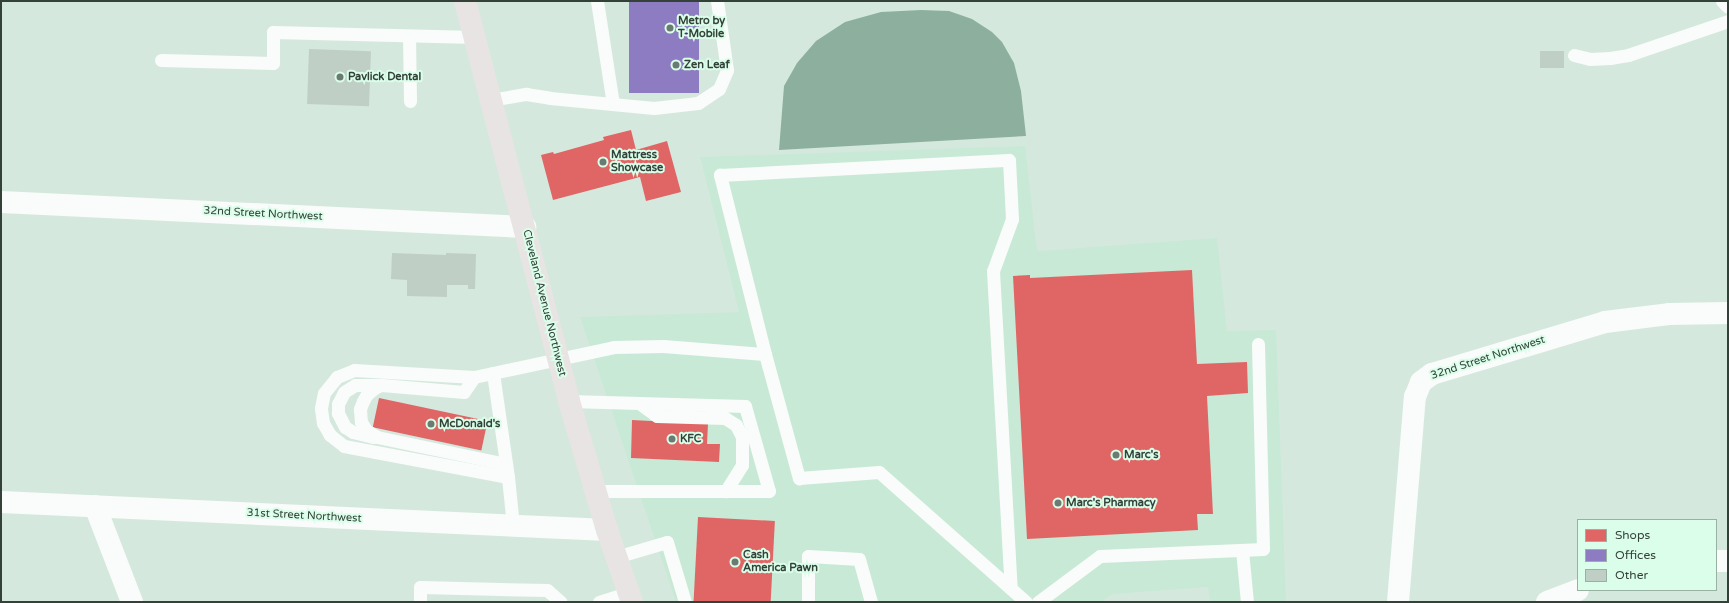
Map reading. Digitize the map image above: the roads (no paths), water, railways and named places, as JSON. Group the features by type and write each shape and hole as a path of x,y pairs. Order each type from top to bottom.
{"main road":[{"name":"Cleveland Avenue Northwest","path":"465,1 525,227 558,360 595,491 630,597"}],"street":[{"name":"32nd Street Northwest","path":"1,202 525,227"},
{"name":"32nd Street Northwest","path":"1398,602 1415,397 1421,382 1432,374 1605,322 1669,314 1728,313"},
{"name":"31st Street Northwest","path":"1,502 607,530"},
{"path":"96,506 132,602"},
{"path":"1717,561 1728,561"},
{"path":"1547,602 1577,590"}],"lane":[{"path":"597,1 613,104"},
{"path":"491,100 526,94 654,108 698,103 719,89 727,70 717,1"},
{"path":"1722,1 1728,7"},
{"path":"1574,55 1590,59 1628,55 1728,21"},
{"path":"162,60 273,63 273,32 475,37"},
{"path":"409,36 410,101"},
{"path":"1011,588 993,271 1012,219 1009,160 720,175 765,354 799,478 879,472 1026,602"},
{"path":"1038,602 1100,556 1263,549 1258,344"},
{"path":"508,477 350,448 334,440 324,423 321,408 324,394 332,381 346,372 358,370 474,377 558,360 610,347 663,346 765,354"},
{"path":"493,373 508,477 513,526"},
{"path":"474,377 464,392 381,385 354,385 344,392 338,404 338,413 345,427 353,432 506,464"},
{"path":"377,437 363,427 360,409 367,394 381,385"},
{"path":"570,401 745,406 770,491 595,491"},
{"path":"639,403 657,416 724,418 736,425 742,440 742,465 726,491"},
{"path":"616,557 667,542 684,602"},
{"path":"1242,550 1246,602"},
{"path":"808,602 808,556 859,559 871,602"},
{"path":"420,602 420,587 547,590 561,602"},
{"path":"599,602 630,597"}],"place":[{"name":"Metro by T-Mobile","path":"670,28"},
{"name":"Zen Leaf","path":"676,65"},
{"name":"Pavlick Dental","path":"340,77"},
{"name":"Mattress Showcase","path":"603,162"},
{"name":"McDonald's","path":"431,424"},
{"name":"KFC","path":"672,439"},
{"name":"Marc's","path":"1116,455"},
{"name":"Marc's Pharmacy","path":"1058,503"},
{"name":"Cash America Pawn","path":"735,562"}]}
